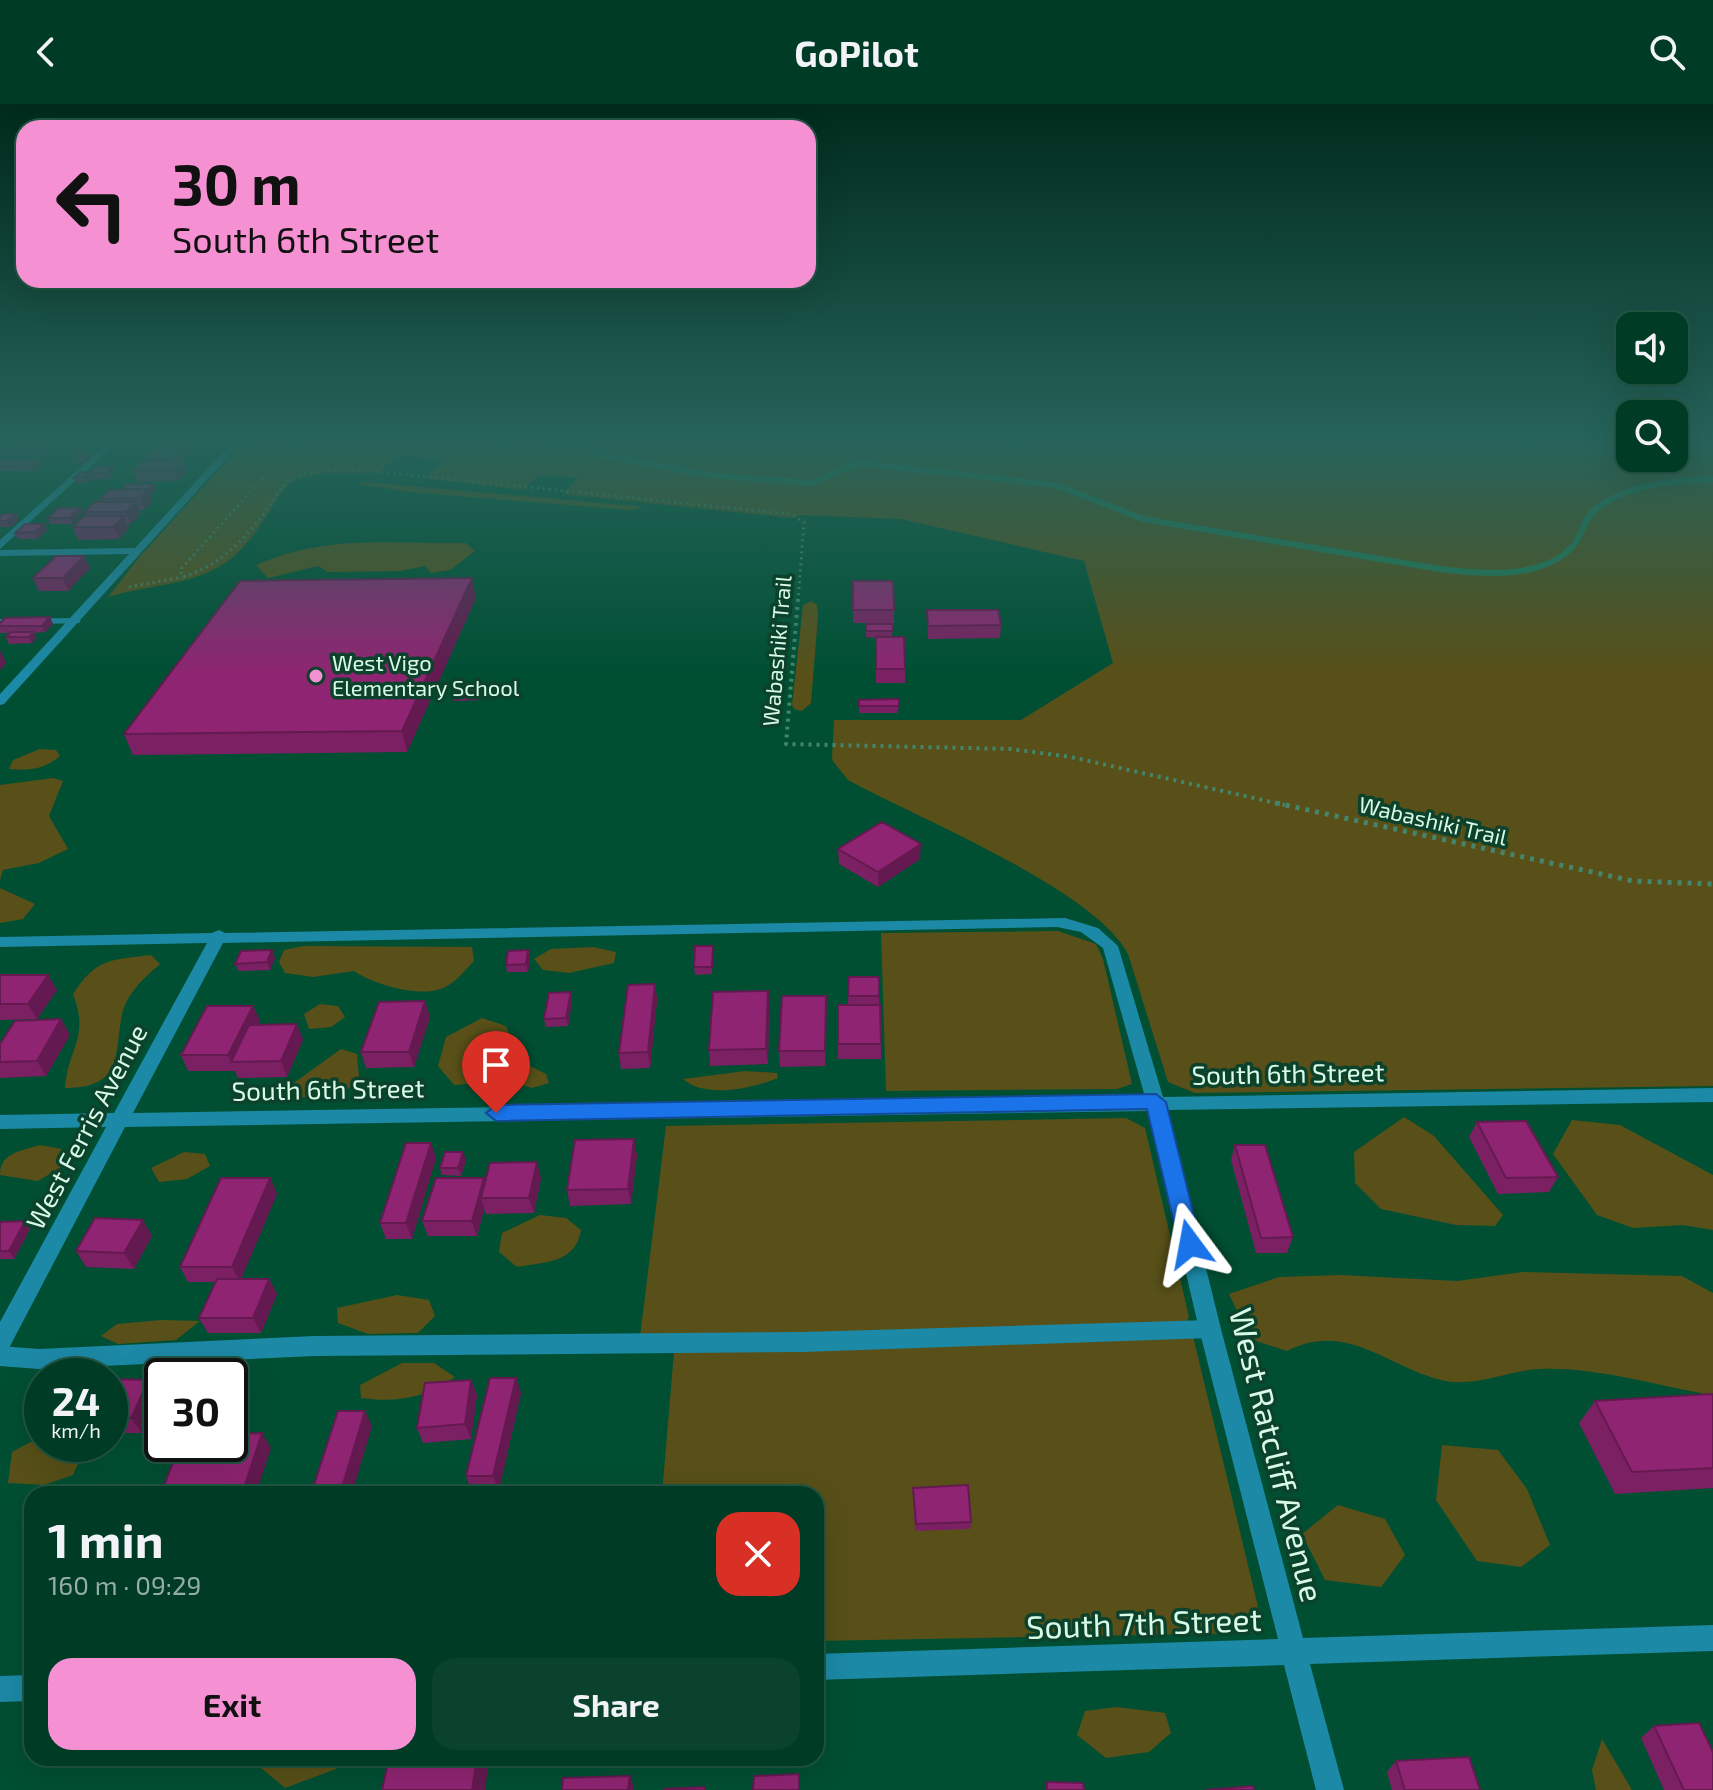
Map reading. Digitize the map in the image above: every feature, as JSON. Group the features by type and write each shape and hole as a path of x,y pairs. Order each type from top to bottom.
{"street":[{"path":"0,546 32,517"},
{"path":"0,701 168,517"},
{"path":"0,553 136,551"},
{"path":"0,622 75,621"},
{"name":"West Ratcliff Avenue","path":"219,935 1075,923 1100,933 1110,946 1156,1102 1210,1329 1330,1790"},
{"path":"0,942 219,935"},
{"name":"West Ferris Avenue","path":"0,1343 219,935"},
{"name":"South 6th Street","path":"0,1122 1713,1095"},
{"path":"0,1356 39,1359 315,1346 803,1342 1210,1329"},
{"name":"South 7th Street","path":"824,1667 1293,1654 1713,1638"},
{"path":"0,1689 24,1688"}],"path":[{"path":"104,588 133,587 183,577 180,570 228,517"},
{"name":"Wabashiki Trail","path":"183,577 216,565 233,553 261,517"},
{"name":"Wabashiki Trail","path":"795,517 804,522 786,744 1011,749 1071,757 1596,874 1633,881 1713,884"}],"shaded area":[{"path":"176,517 265,517 248,542 220,567 189,579 108,597"},
{"path":"842,517 1713,517 1713,1086 1195,1093 1168,1082 1128,954 1109,929 1043,880 848,780 832,760 834,720 1021,720 1113,663 1084,561 901,519"},
{"path":"466,543 475,551 450,570 431,573 425,566 400,571 328,572 318,566 268,578 256,565 282,555 334,545"},
{"path":"811,601 817,605 818,616 811,703 802,711 794,709 792,705 803,605"},
{"path":"40,749 56,750 60,756 36,768 9,769 13,760"},
{"path":"53,778 63,781 49,816 68,849 39,863 3,870 0,880 0,785"},
{"path":"0,888 35,904 23,919 0,923"},
{"path":"1058,931 1096,944 1103,959 1132,1084 1117,1089 886,1091 881,933"},
{"path":"303,946 472,947 474,961 445,987 424,992 412,991 374,981 354,971 313,977 285,973 279,962 284,950"},
{"path":"593,947 616,952 614,963 569,973 543,970 534,959 551,949"},
{"path":"151,955 160,964 142,980 128,999 122,1014 113,1066 98,1082 65,1088 79,1032 78,1009 73,994 97,967 125,958"},
{"path":"320,1004 338,1006 345,1017 331,1027 309,1029 304,1014"},
{"path":"482,1018 506,1026 520,1061 546,1074 549,1083 532,1088 511,1081 454,1085 438,1066 446,1037"},
{"path":"341,1049 357,1054 359,1078 344,1093 299,1098 288,1087"},
{"path":"745,1071 777,1073 778,1078 729,1090 704,1089 683,1079"},
{"path":"1404,1117 1434,1136 1503,1215 1495,1226 1456,1225 1381,1209 1355,1183 1354,1152"},
{"path":"1126,1118 1145,1128 1189,1317 1186,1322 640,1337 666,1126"},
{"path":"1572,1120 1620,1125 1713,1175 1713,1230 1682,1225 1633,1228 1597,1215 1553,1154"},
{"path":"40,1145 62,1149 63,1166 38,1181 0,1175 8,1157"},
{"path":"184,1152 205,1154 210,1166 187,1179 159,1182 151,1168"},
{"path":"540,1215 566,1218 581,1230 578,1241 573,1249 558,1259 517,1267 499,1252 502,1233"},
{"path":"1523,1272 1682,1276 1713,1293 1713,1395 1604,1374 1560,1369 1526,1370 1478,1381 1453,1382 1420,1373 1347,1343 1328,1341 1308,1343 1287,1351 1250,1339 1229,1294 1279,1277 1341,1275 1457,1281"},
{"path":"397,1295 429,1300 435,1316 418,1333 368,1334 338,1323 337,1308"},
{"path":"161,1320 200,1321 176,1340 118,1344 101,1336 117,1324"},
{"path":"1193,1336 1260,1615 1256,1633 824,1641 824,1486 663,1486 674,1352"},
{"path":"402,1363 434,1363 455,1377 433,1390 410,1397 386,1400 361,1398 360,1385"},
{"path":"1442,1445 1498,1450 1527,1489 1550,1545 1521,1567 1477,1561 1436,1500"},
{"path":"24,1446 24,1462 79,1462 73,1475 44,1485 8,1483 12,1452"},
{"path":"1338,1505 1385,1519 1405,1555 1381,1587 1325,1580 1302,1534"},
{"path":"1117,1707 1165,1713 1171,1733 1149,1752 1106,1758 1077,1735 1085,1711"},
{"path":"1602,1739 1632,1790 1596,1790 1592,1770"},
{"path":"259,1766 338,1766 336,1769 285,1788"}],"building":[{"path":"0,517 13,517 7,521 0,521"},
{"path":"83,517 123,517 114,527 73,527"},
{"path":"25,524 45,524 35,532 15,533"},
{"path":"56,556 84,556 63,578 33,578"},
{"name":"West Vigo Elementary School","path":"472,578 402,731 124,734 240,581"},
{"path":"853,581 893,581 894,610 853,610"},
{"path":"927,610 998,610 1001,625 928,626"},
{"path":"50,617 42,626 0,626 5,618"},
{"path":"866,624 893,624 893,631 866,631"},
{"path":"11,632 33,632 29,637 6,637"},
{"path":"876,637 904,637 905,669 876,669"},
{"path":"458,683 483,683 479,693 453,694"},
{"path":"899,699 899,706 859,706 859,700"},
{"path":"882,822 921,844 878,872 838,849"},
{"path":"695,946 713,946 712,967 694,967"},
{"path":"272,950 267,962 235,964 241,951"},
{"path":"528,950 526,964 506,965 508,951"},
{"path":"0,975 48,975 28,1004 0,1004"},
{"path":"849,977 879,977 879,996 848,996"},
{"path":"655,984 648,1052 619,1053 628,985"},
{"path":"768,991 766,1049 709,1050 713,992"},
{"path":"571,992 566,1018 544,1019 549,993"},
{"path":"782,996 826,996 825,1051 779,1051"},
{"path":"425,1001 409,1052 361,1052 379,1002"},
{"path":"838,1005 880,1005 881,1044 838,1044"},
{"path":"207,1006 253,1006 228,1055 181,1055"},
{"path":"61,1019 37,1061 0,1062 0,1044 15,1021"},
{"path":"297,1024 281,1061 231,1062 249,1025"},
{"path":"1526,1121 1558,1177 1506,1178 1477,1122"},
{"path":"634,1139 628,1189 567,1190 575,1140"},
{"path":"406,1143 431,1143 406,1223 380,1223"},
{"path":"1235,1145 1265,1145 1293,1237 1261,1238"},
{"path":"445,1152 463,1152 458,1168 440,1168"},
{"path":"537,1162 529,1198 481,1198 490,1163"},
{"path":"221,1178 270,1178 232,1267 180,1267"},
{"path":"436,1178 484,1178 472,1221 422,1221"},
{"path":"95,1218 143,1220 124,1253 76,1251"},
{"path":"25,1221 9,1251 0,1251 0,1222"},
{"path":"217,1279 269,1279 253,1318 199,1318"},
{"path":"490,1378 516,1378 493,1476 466,1476"},
{"path":"128,1379 144,1380 144,1391 131,1418 128,1418"},
{"path":"471,1380 465,1424 417,1428 425,1383"},
{"path":"1713,1394 1713,1468 1632,1472 1595,1401"},
{"path":"338,1411 365,1411 342,1486 314,1486"},
{"path":"248,1433 262,1433 245,1486 164,1486 173,1462 248,1462"},
{"path":"968,1485 971,1522 916,1524 913,1488"},
{"path":"1699,1723 1713,1752 1713,1790 1684,1790 1654,1726"},
{"path":"1469,1757 1480,1790 1405,1790 1396,1761"},
{"path":"387,1766 476,1766 472,1790 382,1790"},
{"path":"799,1774 799,1790 753,1790 754,1776"},
{"path":"630,1776 628,1790 562,1790 563,1778"},
{"path":"1047,1782 1083,1783 1084,1790 1047,1790"},
{"path":"1253,1786 1254,1790 1206,1790"},
{"path":"704,1787 704,1790 664,1790 664,1789"}],"waterway":[{"path":"1137,517 1440,569 1491,573 1527,570 1559,558 1572,547 1589,517"}],"place":[{"name":"West Vigo Elementary School","path":"316,676"}],"route":[{"path":"496,1113 1156,1102 1190,1244"}]}
